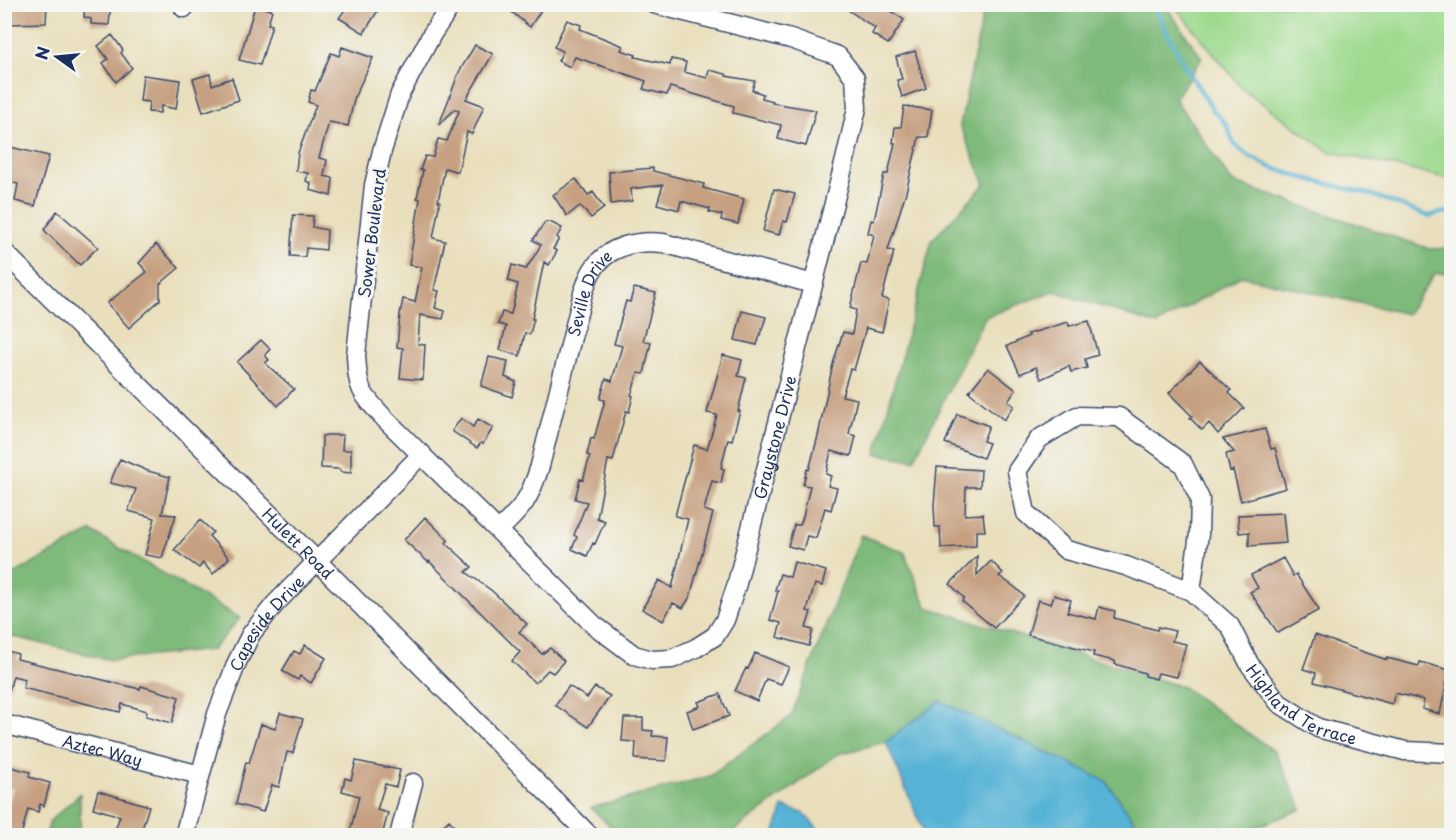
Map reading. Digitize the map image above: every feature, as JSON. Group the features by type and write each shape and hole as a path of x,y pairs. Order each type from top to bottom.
{"street":[{"name":"Sower Boulevard","path":"422,453 364,397 358,380 356,355 374,185 382,151 400,94 432,34 452,4"},
{"name":"Graystone Drive","path":"422,453 594,625 634,655 652,660 672,659 715,636 725,620 736,586 857,108 855,78 838,56 791,39 654,4"},
{"name":"Seville Drive","path":"499,530 523,507 531,492 540,466 584,293 592,271 616,249 645,241 663,243 813,284"},
{"name":"Hulett Road","path":"4,252 590,836"},
{"name":"Highland Terrace","path":"1191,591 1199,534 1200,499 1183,464 1119,417 1077,416 1039,439 1017,471 1026,513 1066,550 1125,566 1191,591 1230,626 1250,665 1279,703 1318,728 1405,751 1452,753"},
{"name":"Capeside Drive","path":"184,836 217,714 243,648 263,618 422,453"},
{"name":"Aztec Way","path":"4,724 200,775"},
{"path":"399,836 413,783"}],"green space":[{"path":"985,4 1165,5 1202,58 1175,99 1232,182 1430,249 1451,248 1451,273 1435,273 1407,314 1241,276 1157,325 1054,291 985,317 914,460 876,454 932,240 985,184 960,126"},
{"path":"1174,5 1451,5 1451,179 1328,151 1243,89"},
{"path":"92,531 240,618 212,650 111,660 5,635 5,579"},
{"path":"861,535 904,552 927,607 1183,687 1275,752 1302,809 1236,835 1144,835 1106,781 940,701 886,742 838,754 734,831 733,835 620,835 591,808 710,776 791,716"},
{"path":"80,794 80,835 46,835 50,821"}],"water":[{"path":"940,701 1106,781 1144,835 925,835 886,742"},
{"path":"783,807 803,813 824,835 774,835"}],"building":[{"path":"10,4 47,4 46,23 10,24"},
{"path":"85,4 111,4 109,25 91,24 91,19 84,17"},
{"path":"349,4 382,4 364,33 339,18"},
{"path":"502,4 545,4 530,27"},
{"path":"839,4 881,4 904,20 888,44 872,34 875,28"},
{"path":"255,6 272,10 268,24 272,25 260,65 239,60"},
{"path":"567,20 581,25 580,29 623,46 621,50 636,55 635,57 670,65 671,59 686,62 684,72 707,78 709,70 726,74 726,76 755,81 752,90 763,94 762,98 773,101 772,103 816,110 806,146 778,139 781,125 733,113 734,106 670,87 667,95 643,89 646,81 575,57 570,67 558,61 563,51 554,47"},
{"path":"112,35 132,68 116,82 103,63 108,59 98,46"},
{"path":"475,45 493,54 466,99 484,106 472,134 467,132 458,172 445,168 433,238 445,241 434,290 439,291 435,308 445,311 443,319 420,315 418,344 425,345 423,380 400,378 403,348 397,347 400,314 403,299 415,302 422,267 409,265 420,199 417,198 423,170 420,170 425,156 433,157 438,139 447,141 459,111 455,109 439,125 459,72"},
{"path":"342,47 373,58 355,96 348,126 329,122 319,158 327,160 324,176 333,178 331,196 310,190 311,183 306,181 308,173 296,171 298,153 316,105 308,102 311,90 315,91 331,53 339,56"},
{"path":"915,51 926,88 902,97 897,80 902,79 896,57"},
{"path":"210,74 212,85 232,78 239,100 203,112 193,79"},
{"path":"143,75 180,80 176,109 161,106 160,113 148,112 149,102 140,101"},
{"path":"904,106 932,110 928,137 919,137 906,192 888,250 894,251 882,298 889,300 882,332 866,328 854,370 850,369 842,396 857,399 849,434 856,436 851,456 831,451 826,474 831,476 828,486 837,488 831,510 825,508 816,538 807,536 803,550 788,546 794,525 800,525 803,517 810,486 803,485 818,436 833,364 843,332 852,334 856,310 850,308 861,263 867,264 874,235 868,233 871,220 874,221 884,174 888,174 895,143 893,143 895,127 901,127"},
{"path":"10,147 49,156 35,206 15,201 18,184 4,181 4,170"},
{"path":"653,168 653,171 704,184 703,188 744,199 738,224 721,220 722,215 709,212 710,209 681,201 679,210 657,204 663,185 631,189 632,201 611,204 609,172"},
{"path":"576,179 588,195 593,192 604,208 591,218 580,206 567,216 553,195"},
{"path":"774,189 795,194 787,222 783,221 779,235 763,231"},
{"path":"57,211 98,247 80,265 44,230"},
{"path":"293,215 313,216 312,227 327,230 326,250 306,248 305,257 290,256"},
{"path":"545,222 562,228 553,249 557,251 549,265 544,262 532,319 534,319 530,334 525,333 520,356 500,350 506,326 498,324 502,312 511,314 518,284 508,281 512,265 526,269 541,245 533,240"},
{"path":"156,244 179,268 160,284 160,300 129,328 107,303 147,272 139,263"},
{"path":"634,288 656,293 643,341 651,342 644,374 638,373 631,395 633,396 629,412 626,411 613,461 608,460 597,518 605,521 587,556 572,549 577,537 574,535 587,502 575,499 580,479 583,480 590,456 587,455 591,438 594,439 605,400 600,399 606,379 612,381 622,346 614,344 626,301 630,302"},
{"path":"742,311 766,317 757,345 735,340"},
{"path":"1089,321 1098,355 1085,359 1087,368 1071,372 1069,366 1041,379 1036,367 1020,374 1007,346 1029,336 1028,334 1068,322 1069,326"},
{"path":"261,340 270,349 265,355 269,360 265,363 294,389 278,406 237,362"},
{"path":"723,355 742,360 738,376 746,378 738,411 740,411 732,440 728,439 721,468 724,469 721,483 712,481 704,510 713,513 690,597 683,608 673,603 663,621 642,609 659,580 672,588 688,519 675,516 694,445 707,449 717,415 707,413"},
{"path":"489,357 508,361 505,377 516,382 512,397 481,386"},
{"path":"1200,361 1231,390 1229,393 1244,408 1218,434 1209,423 1202,430 1190,418 1192,416 1169,393"},
{"path":"988,368 1016,390 1008,401 1014,406 1004,420 969,392"},
{"path":"957,414 989,426 983,441 989,443 983,458 945,443"},
{"path":"461,418 473,427 478,419 493,428 483,444 481,443 477,448 452,431"},
{"path":"1265,429 1271,449 1275,448 1286,488 1241,501 1233,470 1230,471 1226,454 1234,452 1223,439"},
{"path":"343,435 342,450 351,450 351,473 341,472 339,469 321,468 322,436"},
{"path":"120,459 148,471 170,477 162,514 176,515 162,558 145,555 155,518 128,511 136,489 110,483"},
{"path":"937,467 981,470 980,487 966,487 965,515 983,514 985,531 976,531 976,546 941,548 940,527 935,527"},
{"path":"1283,513 1286,543 1249,546 1249,532 1239,533 1238,515"},
{"path":"425,517 448,540 446,543 472,567 466,572 492,591 527,624 519,632 542,654 550,648 564,661 553,673 548,670 535,683 512,661 520,652 429,561 404,540"},
{"path":"200,520 213,532 209,536 229,558 213,574 203,563 199,568 174,550"},
{"path":"977,556 977,575 991,561 1003,573 999,576 1024,596 994,628 962,601 964,598 950,584"},
{"path":"1283,558 1293,576 1296,574 1319,610 1278,633 1250,592 1258,588 1251,575"},
{"path":"794,562 826,571 822,586 815,584 807,611 811,612 806,628 813,630 809,646 777,637 781,623 770,620 780,574 790,577"},
{"path":"1054,595 1071,600 1067,612 1096,619 1099,607 1115,611 1114,618 1157,630 1158,627 1175,631 1172,641 1186,644 1177,677 1158,673 1156,679 1145,676 1145,673 1115,664 1115,661 1093,656 1094,652 1028,635 1038,600 1051,604"},
{"path":"1315,635 1387,660 1387,658 1419,666 1420,662 1449,670 1440,714 1422,709 1424,700 1395,693 1392,704 1314,682 1316,673 1303,669"},
{"path":"305,645 326,658 311,683 300,676 298,680 282,671 294,651 300,654"},
{"path":"4,650 18,654 17,659 140,689 141,686 179,697 172,723 146,716 147,711 122,704 120,712 23,688 25,679 13,676 9,691 4,690"},
{"path":"755,653 789,667 781,684 766,679 757,701 735,691"},
{"path":"569,686 587,698 595,687 610,696 588,727 555,705"},
{"path":"720,694 729,716 693,729 687,711 700,706 698,702"},
{"path":"280,713 303,719 293,753 287,752 279,787 272,785 263,812 236,804 246,762 249,763 261,724 275,729"},
{"path":"624,718 643,718 643,730 653,731 652,736 668,737 666,761 635,759 636,742 622,741"},
{"path":"356,761 400,770 396,787 385,784 377,810 388,813 382,836 349,836 359,796 342,791 345,778 351,780"},
{"path":"11,767 30,772 29,777 50,783 44,806 40,804 38,812 28,809 21,836 4,836 4,820 13,788 6,786"},
{"path":"98,791 149,806 140,836 115,830 120,816 93,808"},
{"path":"449,820 465,836 433,836"}],"waterway":[{"path":"1149,4 1156,11 1186,68 1213,110 1226,124 1234,144 1246,154 1270,167 1373,195 1428,216 1452,211"}]}
